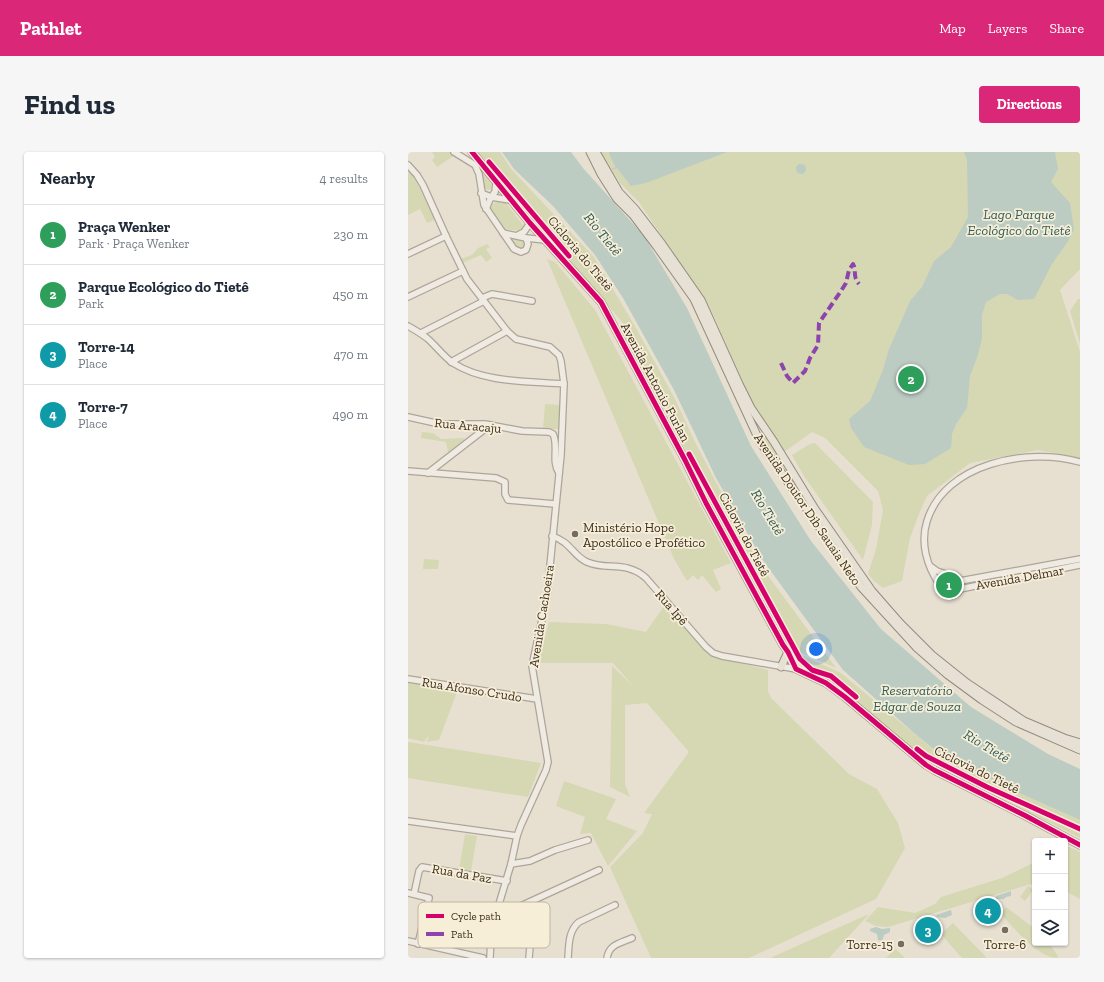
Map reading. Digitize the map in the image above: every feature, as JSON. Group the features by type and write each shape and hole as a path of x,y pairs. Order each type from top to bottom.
{"main road":[{"name":"Avenida Antonio Furlan","path":"472,152 510,200 601,302 685,460 706,503 796,669"},
{"path":"590,152 604,172"},
{"path":"596,152 604,172"},
{"name":"Avenida Doutor Dib Sauaia Neto","path":"604,172 662,244 700,300 746,399 770,435 815,509 872,591 900,623 932,655 967,683 1024,721 1080,743"},
{"name":"Avenida Doutor Dib Sauaia Neto","path":"604,172 617,199 633,215 694,299 760,442 854,579 883,613 926,658 948,675 982,700 1016,722 1080,750"},
{"path":"760,442 764,436 770,435"},
{"path":"774,462 780,463 784,458"},
{"path":"783,645 811,676"},
{"path":"781,667 787,658 788,652"},
{"path":"796,669 826,683 934,770 1080,845"}],"street":[{"path":"454,152 475,165 479,174 481,193 486,209 514,249 517,251 526,250 528,244 526,238"},
{"path":"408,165 423,185 462,271 472,287 507,331 451,362"},
{"path":"486,209 495,192 496,182"},
{"path":"481,193 491,197 510,200"},
{"path":"518,235 526,229 530,223"},
{"path":"503,233 545,240"},
{"path":"408,254 446,236"},
{"path":"408,297 462,271"},
{"path":"421,334 483,300 487,295 497,295 532,301"},
{"path":"408,326 421,334 451,362 470,372 481,376 564,384"},
{"name":"Avenida Cachoeira","path":"499,902 512,864 517,836 546,770 548,762 532,672 532,660 547,596 562,444 564,384 561,360 555,350 543,344 516,339 507,331"},
{"name":"Rua Aracaju","path":"408,417 440,424 490,425 553,434 555,438 555,464 559,473"},
{"path":"428,473 490,425"},
{"path":"928,564 937,571 946,574 953,574 960,581 960,589 953,595 946,595 941,591 939,584 928,564 924,540 925,527 929,513 943,493 967,475 985,466 1016,458 1059,458 1080,462"},
{"path":"408,471 500,479 505,482 506,497 508,500 555,504"},
{"name":"Rua Ipê","path":"552,536 564,540 581,558 587,562 627,568 640,572 713,653 722,656 796,669"},
{"name":"Avenida Delmar","path":"960,581 1080,559"},
{"name":"Avenida Delmar","path":"960,589 1080,565"},
{"path":"939,584 941,578 946,574"},
{"name":"Rua Afonso Crudo","path":"408,680 537,699"},
{"path":"408,821 517,836"},
{"path":"512,864 530,861 555,850 588,840"},
{"name":"Rua da Paz","path":"414,894 419,871 422,867 506,881"},
{"path":"533,902 599,870"},
{"path":"408,893 429,898 428,902"},
{"path":"568,958 570,938 574,926 578,922 615,904"},
{"path":"607,958 610,948 632,938"},
{"path":"408,941 418,944"},
{"path":"437,948 483,958"},
{"name":"Avenida Cachoeira","path":"490,948 490,958"},
{"path":"529,958 530,948"}],"green space":[{"path":"432,152 452,152 455,155 437,167 432,160 435,157"},
{"path":"478,152 500,152 512,170 594,257 636,328 675,399 696,444 758,562 836,668 794,649 622,332 632,329 628,329"},
{"path":"601,152 1080,152 1080,269 1060,290 1080,352 1080,458 1038,450 970,463 927,496 910,538 902,581 883,588 868,574 876,549 883,510 878,491 825,438 812,432 783,453 753,407 714,317 639,202 620,183"},
{"path":"480,165 491,183 491,189 488,190 484,187"},
{"path":"408,171 413,175 435,220 427,223 420,209 408,215"},
{"path":"497,201 506,203 525,228 520,231 503,229 491,210 491,206"},
{"path":"512,237 523,240 525,243 522,249 512,242"},
{"path":"487,244 490,247 486,249 492,258 486,262 481,255 462,263 460,259 472,255 478,248"},
{"path":"547,259 555,262 595,310 731,563 713,570 721,589 716,592 702,575 698,580 693,575 687,581 674,559"},
{"path":"1078,299 1080,299 1080,344 1070,311"},
{"path":"545,404 559,405 559,429 543,429"},
{"path":"422,432 433,433 441,439 465,439 448,452 446,442 421,438"},
{"path":"765,437 768,438 778,456 777,458 763,439"},
{"path":"815,443 873,502 872,525 863,560 804,476 792,455 810,444"},
{"path":"424,559 439,560 438,569 423,569"},
{"path":"949,576 955,579 958,585 955,591 949,594 943,591 940,585 943,579"},
{"path":"664,606 714,657 768,670 768,691 771,698 849,774 877,789 898,823 905,848 876,899 749,958 651,958 610,867 643,833 652,814 644,813 689,752 647,703 625,705 625,784 630,797 610,787 612,666 634,687 613,663 538,663 549,622 606,624 646,632"},
{"path":"797,653 841,673 946,760 1080,820 1080,838 934,764"},
{"path":"408,682 457,692 439,740 427,742 429,735 424,742 408,738"},
{"path":"408,742 541,763 528,797 408,778"},
{"path":"564,781 616,799 606,819 637,831 608,866 591,833 580,834 585,817 556,806"},
{"path":"465,834 477,836 471,871 459,869"},
{"path":"1068,846 1080,852 1080,899 1068,893"},
{"path":"1032,863 1032,885 888,927 876,926 865,921 878,907 915,913 935,904 941,897 1002,878"},
{"path":"1028,886 1032,889 1025,901 1020,897"},
{"path":"1006,907 1032,927 1032,946 1051,946 1058,956 1057,958 1050,957 1034,948 1019,934 1001,914"},
{"path":"869,914 829,958 770,958"},
{"path":"953,923 987,958 962,958 941,934"},
{"path":"896,949 905,958 886,958"}],"water":[{"name":"Reservatório Edgar de Souza","path":"502,152 571,152 583,168 644,236 687,308 751,446 811,541 881,629 971,707 1048,754 1080,769 1080,820 1008,788 937,752 843,670 762,559 716,478 674,390 623,298 595,255 553,206 514,169"},
{"path":"609,152 727,152 646,183 631,186 615,165"},
{"name":"Lago Parque Ecológico do Tietê","path":"964,152 1055,152 1058,169 1051,182 1070,203 1074,229 1069,240 1052,264 1034,299 1018,300 1007,294 1000,294 986,302 982,315 982,338 978,355 970,376 967,408 956,424 952,434 951,448 925,464 909,465 864,447 851,428 849,419 870,401 883,370 889,349 910,301 922,287 934,261 951,247 968,217 967,160"},
{"path":"799,164 803,164 806,169 803,174 799,174 796,171 796,167"},
{"path":"1011,891 1011,896 1004,899 996,899 996,896"},
{"path":"951,910 952,915 945,918 937,917 936,915"},
{"path":"876,927 882,929 890,928 890,932 884,935 882,941 878,940 877,934 870,931 870,929"}],"waterway":[{"path":"613,169 617,167"}],"marked path":[{"path":"781,363 787,376 793,383 805,371 810,358 818,345 819,323 846,283 849,270 853,264 855,276 859,284"}],"cycle path":[{"path":"472,152 530,223 601,302 685,460 706,503 796,669 826,683 934,770 1080,845"},
{"name":"Ciclovia do Tietê","path":"489,162 569,256"},
{"name":"Ciclovia do Tietê","path":"689,454 800,659 812,670 831,676 856,697"},
{"name":"Ciclovia do Tietê","path":"917,749 926,756 987,787 1080,829"}],"place":[{"name":"Parque Ecológico do Tietê","path":"911,379"},
{"name":"Ministério Hope Apostólico e Profético","path":"575,534"},
{"name":"Praça Wenker","path":"949,585"},
{"name":"Torre-7","path":"988,911"},
{"name":"Torre-14","path":"928,930"},
{"name":"Torre-6","path":"1005,930"},
{"name":"Torre-15","path":"901,944"}],"water label":[{"name":"Rio Tietê","path":"603,234"},
{"name":"Rio Tietê","path":"768,512"},
{"name":"Rio Tietê","path":"987,746"}]}
